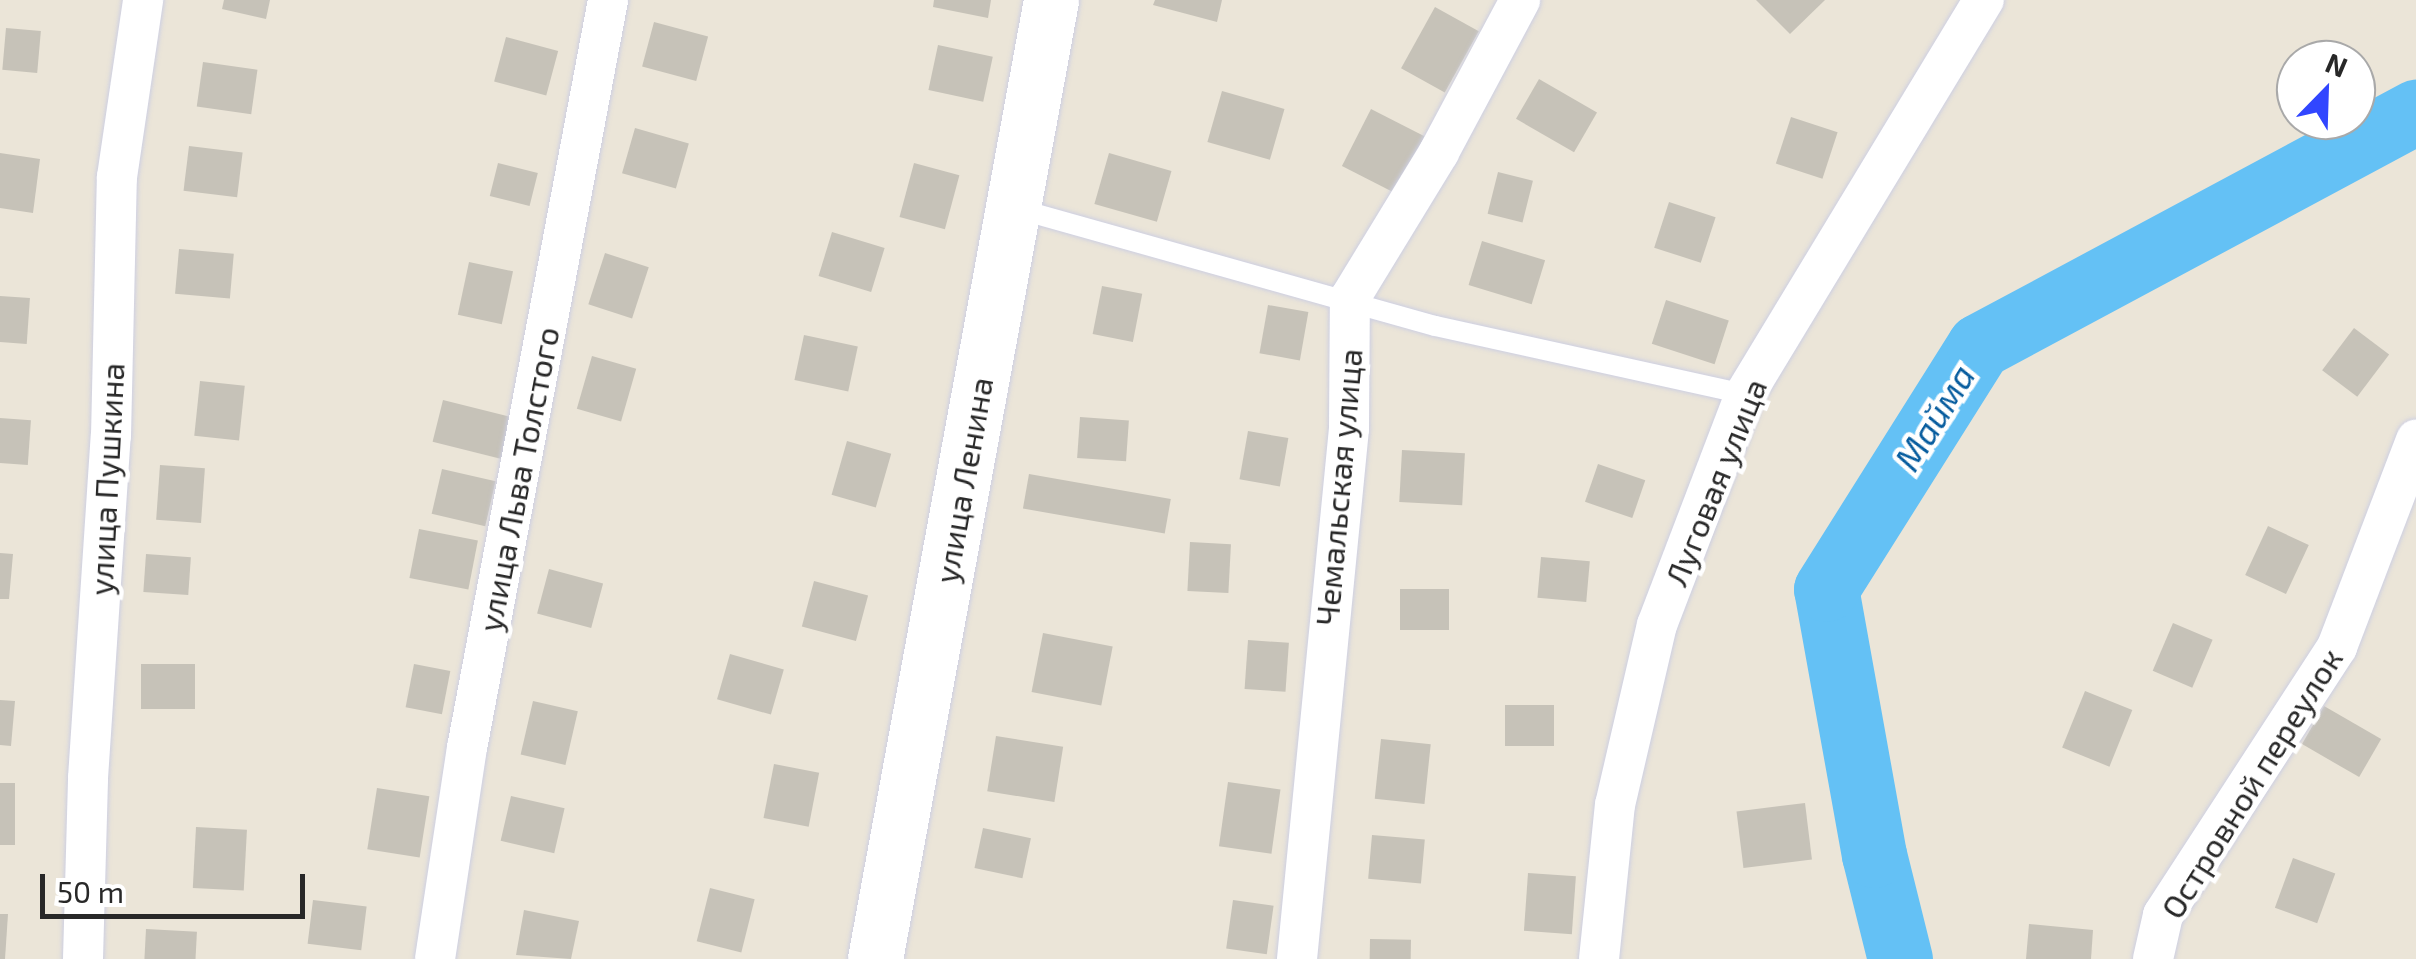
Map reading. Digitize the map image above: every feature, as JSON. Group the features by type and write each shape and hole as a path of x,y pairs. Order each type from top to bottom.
{"street":[{"name":"улица Пушкина","path":"83,959 88,778 111,436 117,176 143,0"},
{"name":"улица Льва Толстого","path":"435,959 466,748 608,0"},
{"name":"улица Ленина","path":"875,959 1051,0"},
{"path":"1350,298 1439,152 1520,0"},
{"name":"Луговая улица","path":"1599,959 1615,804 1656,625 1745,394 1984,0"},
{"name":"Чемальская улица","path":"1296,959 1349,429 1350,298"},
{"name":"Островной переулок","path":"2153,959 2163,915 2338,648 2416,440"}],"lane":[{"path":"1013,208 1350,298 1435,326 1745,394"}],"building":[{"path":"224,0 270,0 266,19 222,9"},
{"path":"934,0 991,0 988,18 933,7"},
{"path":"1155,0 1222,0 1217,22 1153,5"},
{"path":"1756,0 1825,0 1790,34"},
{"path":"1435,7 1479,31 1445,92 1401,68"},
{"path":"654,22 708,36 696,81 642,66"},
{"path":"6,28 41,31 37,73 2,70"},
{"path":"506,37 558,51 546,95 494,81"},
{"path":"938,45 993,57 983,102 928,90"},
{"path":"203,62 257,70 251,114 197,107"},
{"path":"1539,79 1597,112 1574,152 1516,119"},
{"path":"1222,91 1284,109 1270,160 1207,142"},
{"path":"1371,109 1430,139 1401,196 1342,166"},
{"path":"1791,117 1838,132 1822,179 1776,164"},
{"path":"635,128 689,143 676,189 622,173"},
{"path":"189,146 243,153 237,197 184,191"},
{"path":"0,153 40,159 33,213 0,208"},
{"path":"1109,153 1171,171 1157,222 1094,204"},
{"path":"498,163 538,173 530,206 490,196"},
{"path":"914,163 959,175 945,229 900,217"},
{"path":"1498,172 1533,181 1523,222 1488,214"},
{"path":"1669,202 1716,217 1701,263 1654,248"},
{"path":"832,232 885,248 871,292 819,276"},
{"path":"1482,241 1545,260 1532,304 1469,285"},
{"path":"179,249 234,254 230,299 175,294"},
{"path":"605,253 649,267 632,319 588,304"},
{"path":"469,262 513,271 502,324 458,315"},
{"path":"1102,286 1142,294 1133,342 1093,334"},
{"path":"0,296 30,298 27,344 0,342"},
{"path":"1666,300 1729,320 1715,364 1652,344"},
{"path":"1268,305 1308,312 1300,360 1259,353"},
{"path":"2354,328 2389,354 2357,397 2322,370"},
{"path":"804,335 858,346 848,391 794,380"},
{"path":"592,356 636,369 621,422 577,409"},
{"path":"200,381 245,386 239,440 194,436"},
{"path":"443,400 512,417 501,459 433,442"},
{"path":"1080,417 1129,420 1126,461 1077,458"},
{"path":"0,418 31,420 28,465 0,463"},
{"path":"1248,431 1288,438 1280,486 1239,479"},
{"path":"847,441 891,454 876,508 832,495"},
{"path":"1402,450 1465,453 1462,505 1399,502"},
{"path":"1598,464 1645,480 1632,518 1585,502"},
{"path":"160,465 205,468 201,523 156,520"},
{"path":"442,469 496,481 485,526 432,514"},
{"path":"1029,474 1171,499 1165,533 1023,508"},
{"path":"2268,526 2309,545 2286,594 2245,575"},
{"path":"419,529 478,540 468,590 409,578"},
{"path":"1190,542 1231,544 1228,593 1187,591"},
{"path":"0,553 13,554 9,599 0,599"},
{"path":"146,554 191,557 188,595 143,592"},
{"path":"1541,557 1590,561 1586,602 1537,598"},
{"path":"549,569 603,583 591,628 537,613"},
{"path":"814,581 868,595 856,641 802,626"},
{"path":"1400,589 1449,589 1449,630 1400,630"},
{"path":"2173,623 2213,640 2192,688 2153,671"},
{"path":"1043,633 1113,647 1101,705 1032,692"},
{"path":"1248,640 1289,643 1285,692 1245,689"},
{"path":"730,654 784,669 771,715 717,699"},
{"path":"141,664 195,664 195,709 141,709"},
{"path":"414,664 450,671 442,714 406,707"},
{"path":"2085,691 2132,710 2109,767 2062,748"},
{"path":"0,700 15,701 11,746 0,745"},
{"path":"533,701 578,711 565,765 521,755"},
{"path":"1505,705 1554,705 1554,746 1505,746"},
{"path":"2324,706 2381,739 2359,777 2302,744"},
{"path":"996,736 1063,747 1054,802 987,791"},
{"path":"1381,739 1431,744 1424,804 1375,799"},
{"path":"774,764 819,773 809,827 764,818"},
{"path":"1228,782 1280,789 1271,854 1219,846"},
{"path":"0,783 15,783 15,845 0,845"},
{"path":"377,788 429,796 420,858 367,849"},
{"path":"511,796 565,808 554,853 501,841"},
{"path":"1805,803 1812,860 1743,868 1737,811"},
{"path":"196,827 247,830 244,891 193,888"},
{"path":"983,828 1031,838 1022,878 974,868"},
{"path":"1372,835 1425,840 1421,883 1368,879"},
{"path":"2293,858 2335,873 2317,923 2275,908"},
{"path":"1528,873 1576,876 1572,934 1524,931"},
{"path":"710,888 755,899 741,952 697,941"},
{"path":"313,900 367,907 361,950 308,944"},
{"path":"1233,900 1274,906 1267,954 1226,949"},
{"path":"524,910 579,921 571,959 516,955"},
{"path":"0,914 8,914 5,959 0,959"},
{"path":"2029,924 2093,930 2091,959 2026,959"},
{"path":"146,929 197,932 195,959 144,959"},
{"path":"1370,939 1411,940 1411,959 1370,959"}],"waterway":[{"name":"Майма","path":"1900,959 1874,855 1826,589 1979,346 2416,112"}]}
